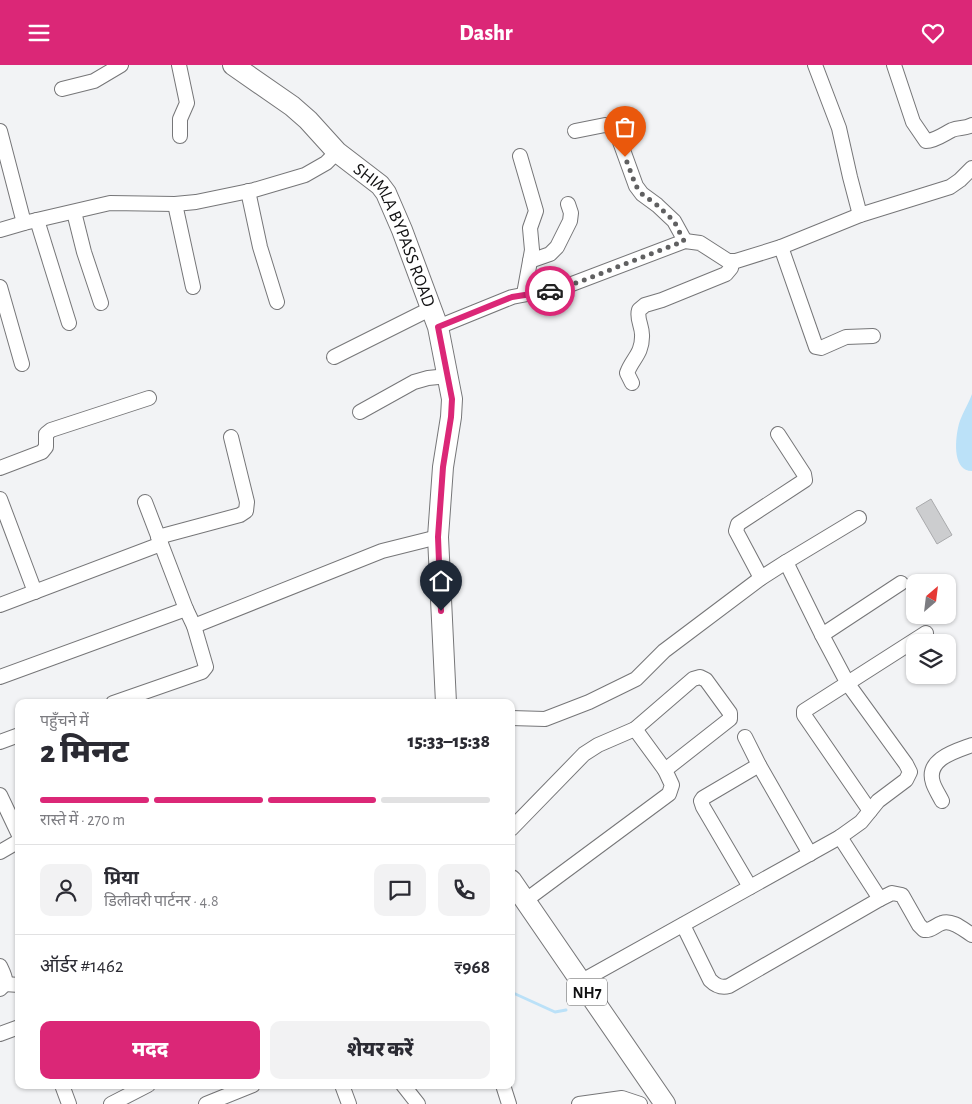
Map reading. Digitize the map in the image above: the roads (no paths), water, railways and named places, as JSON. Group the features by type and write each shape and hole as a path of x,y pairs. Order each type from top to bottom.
{"highway":[{"name":"SHIMLA BYPASS ROAD","path":"233,65 292,106 308,120 337,152 380,185 386,193 402,230 438,327 452,399 443,467 438,537 446,699"},
{"name":"NH7","path":"515,885 665,1104"}],"street":[{"path":"62,89 94,81 121,65"},
{"path":"179,65 186,99 186,107 180,119 180,136"},
{"path":"815,65 839,128 860,215"},
{"path":"894,65 914,122 926,141 933,140 954,129 964,129 972,125"},
{"path":"575,131 605,125 615,128 636,186 642,194 674,221 684,241"},
{"path":"0,131 30,222 69,323"},
{"path":"0,230 110,203 175,204 196,202 283,183 305,175 326,163 337,152"},
{"path":"520,156 536,211 530,228 532,250 524,293"},
{"path":"438,327 512,297 524,293 551,291 564,287 684,241 700,243 732,262 740,261 781,247 860,215 950,187 960,181 972,168"},
{"path":"248,191 260,247 276,302"},
{"path":"175,204 193,287"},
{"path":"530,261 550,254 557,247 570,221 571,213 568,204"},
{"path":"74,213 100,303"},
{"path":"781,247 816,347 821,348 846,337 873,336"},
{"path":"632,383 627,373 640,352 642,343 642,332 638,316 639,310 645,305 726,274 731,268 732,262"},
{"path":"0,287 22,364"},
{"path":"334,357 430,309"},
{"path":"360,412 414,382 448,375"},
{"path":"0,468 42,452 47,444 46,434 51,430 149,398"},
{"path":"761,578 736,531 738,524 805,480 804,474 778,435"},
{"path":"0,605 160,540 240,515 246,511 248,502 232,437"},
{"path":"0,499 5,533 35,592"},
{"path":"124,699 204,670 206,664 194,626 145,502"},
{"path":"515,718 545,719 589,702 636,679 664,651 761,578 859,518"},
{"path":"194,626 382,551 438,537"},
{"path":"580,982 840,837 861,822 878,801 906,780 910,772 848,684 786,562"},
{"path":"822,635 901,583"},
{"path":"0,677 186,609"},
{"path":"870,811 804,713 805,710 926,633"},
{"path":"515,825 584,754 598,745 635,729 693,679 700,677 706,679 730,713 730,719 665,770"},
{"path":"526,900 669,793 672,785 665,770 635,729"},
{"path":"0,742 15,736"},
{"path":"745,737 810,854"},
{"path":"942,801 933,783 932,771 935,765 940,759 950,753 972,745"},
{"path":"750,887 701,801 759,765"},
{"path":"0,795 15,827"},
{"path":"840,837 880,899"},
{"path":"0,852 15,843"},
{"path":"683,925 710,980 714,984 724,987 729,986 880,899 895,893 902,895 919,925 924,930 933,929 947,922 972,935"},
{"path":"0,966 8,986"},
{"path":"0,1034 15,1028"},
{"path":"64,1089 70,1104"},
{"path":"111,1104 128,1089"},
{"path":"206,1104 243,1089"},
{"path":"343,1089 349,1104"},
{"path":"406,1089 418,1104"},
{"path":"504,1089 509,1104"},
{"path":"579,1104 622,1098 640,1104"}],"water":[{"path":"972,394 972,471 966,470 961,466 958,461 956,448 959,424"}],"waterway":[{"path":"515,994 555,1012 566,1010"}]}
